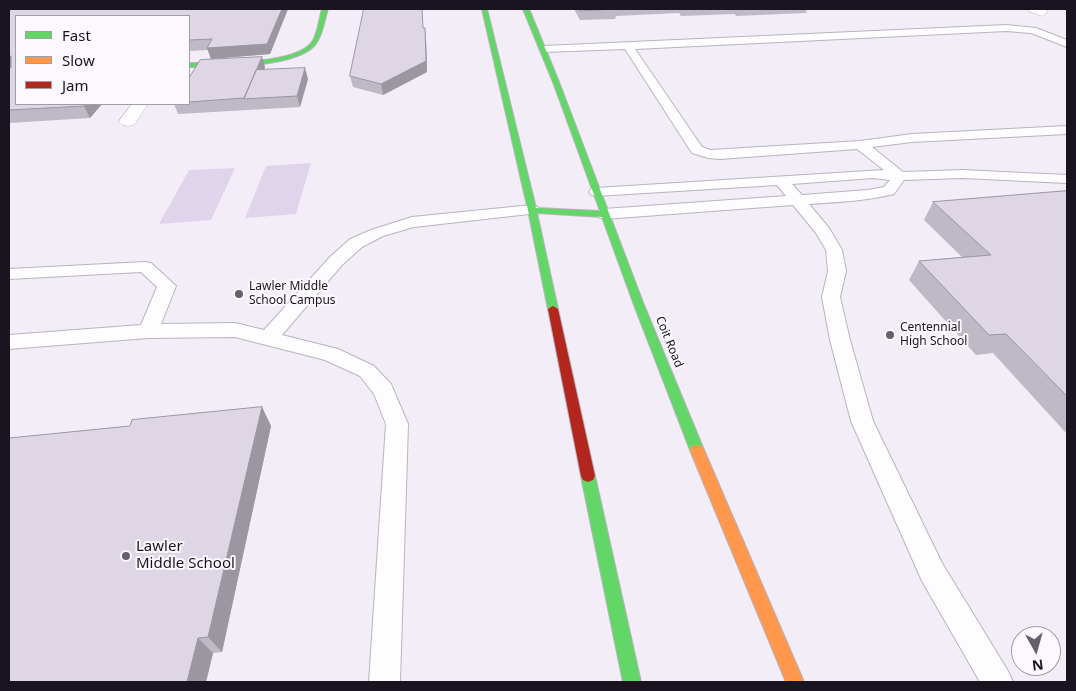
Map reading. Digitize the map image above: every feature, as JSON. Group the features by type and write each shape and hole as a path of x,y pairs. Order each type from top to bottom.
{"main road":[{"path":"190,65 261,61 291,56 311,46 325,9"},
{"path":"484,9 532,210 632,682"},
{"name":"Coit Road","path":"526,9 544,50 591,193 604,214 657,352 795,682"},
{"path":"532,210 568,200"},
{"path":"532,210 604,214"}],"street":[{"path":"128,121 139,105"}],"lane":[{"path":"544,50 1006,28 1033,30 1067,44"},
{"path":"628,46 696,150 708,154 720,155 849,147 912,138 1067,130"},
{"path":"860,145 900,176"},
{"path":"591,193 865,174 900,176 962,174 1067,179"},
{"path":"604,214 882,193 889,191 900,176"},
{"path":"781,180 823,231 836,255 837,271 832,298 840,340 862,421 932,572 997,682"},
{"path":"268,338 336,261 356,244 376,233 412,222 532,210"},
{"path":"9,274 145,267 167,286 148,331"},
{"path":"9,342 148,331 235,330 332,354 367,371 384,390 397,424 385,682"}],"shaded area":[{"path":"311,163 296,214 245,218 266,166"},
{"path":"235,168 211,220 159,224 189,170"}],"building":[{"path":"9,9 282,9 267,44 207,48 212,39 190,40 190,15 15,15 15,105 84,106 9,110 9,68 11,68 11,56 9,56"},
{"path":"364,9 422,9 423,28 425,28 426,61 381,84 350,76"},
{"path":"579,9 616,9 580,11"},
{"path":"262,57 244,98 190,102 190,76 200,60"},
{"path":"305,68 297,96 244,99 256,70"},
{"name":"Centennial High School","path":"1067,191 1067,396 1006,334 989,335 919,261 991,255 933,202"},
{"name":"Lawler Middle School","path":"262,407 208,637 198,638 187,682 9,682 9,438 130,426 132,420"}],"traffic: fast":[{"path":"190,65 235,64 272,60 302,52 315,41 325,9"},
{"path":"484,9 532,210 553,309"},
{"path":"526,9 556,82 639,305 697,450"},
{"path":"532,210 604,214"},
{"path":"588,476 632,682"}],"traffic: slow":[{"path":"697,450 795,682"}],"traffic: jam":[{"path":"553,309 588,476"}],"place":[{"name":"Lawler Middle School Campus","path":"239,294"},
{"name":"Centennial High School","path":"890,335"},
{"name":"Lawler Middle School","path":"126,556"}]}
